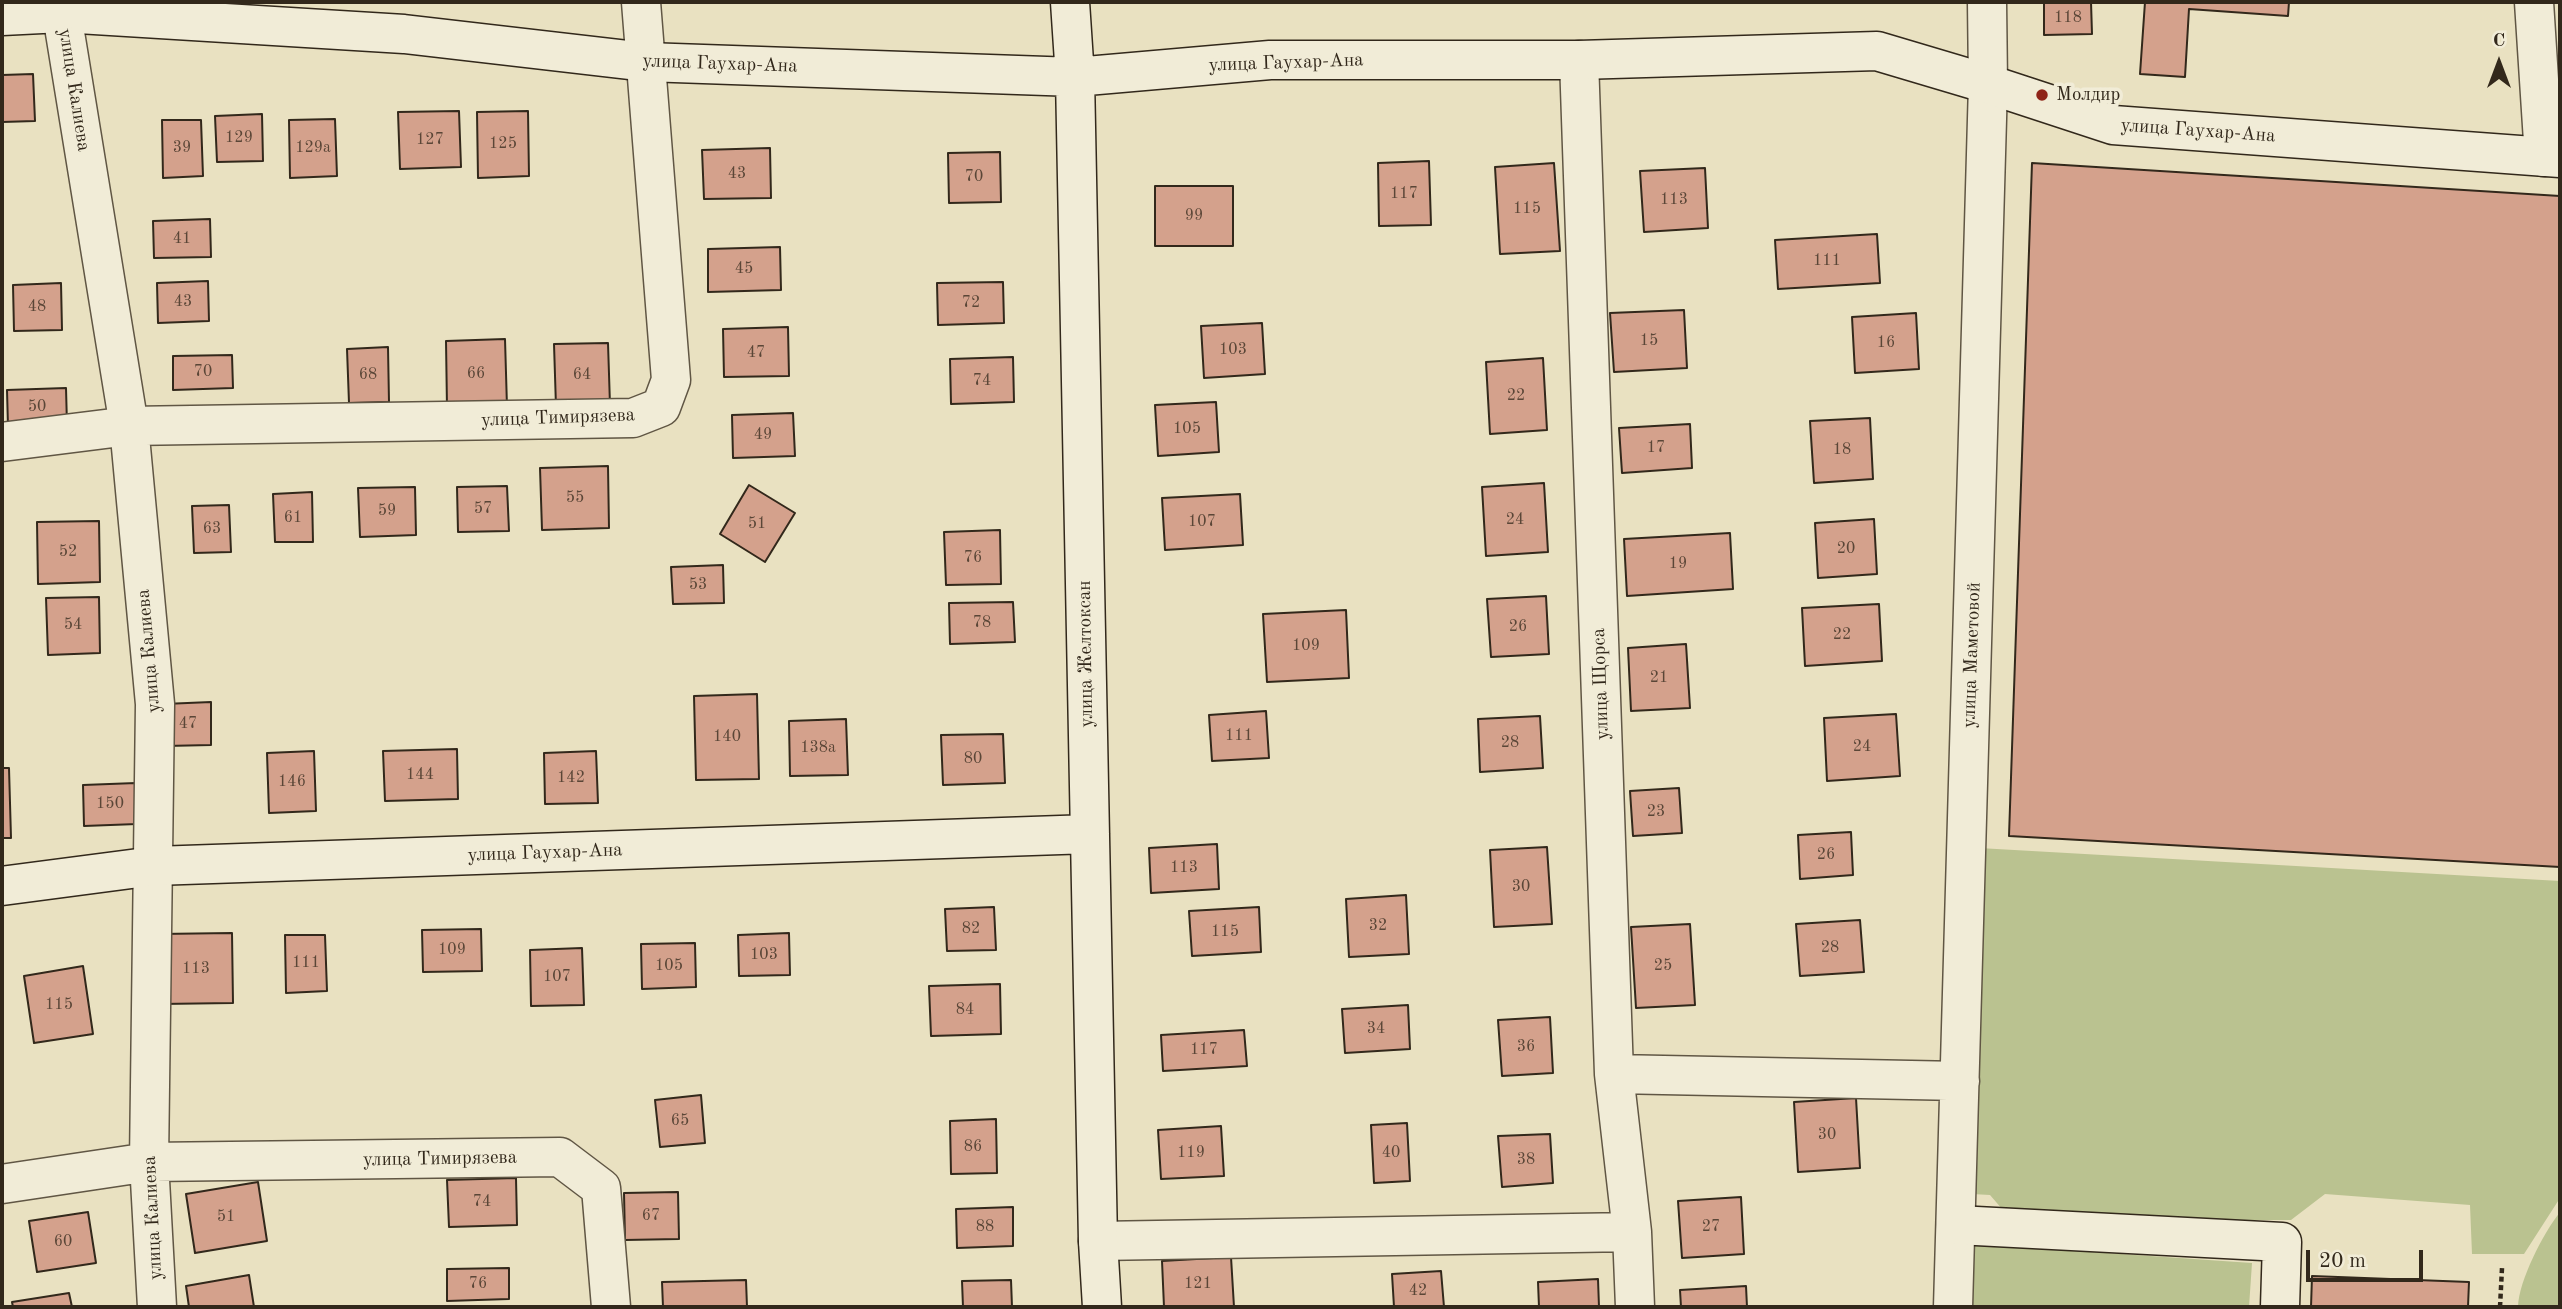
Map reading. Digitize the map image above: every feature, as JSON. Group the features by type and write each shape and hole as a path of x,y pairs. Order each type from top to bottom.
{"street":[{"name":"улица Тимирязева","path":"2,442 129,426 634,418 661,407 670,380 641,2"},
{"name":"улица Желтоксан","path":"1070,2 1075,77 1098,1241 1102,1307"},
{"name":"улица Маметовой","path":"1953,1307 1988,84 1987,2"},
{"path":"2534,2 2552,158"},
{"name":"улица Гаухар-Ана","path":"2,16 61,8 404,33 646,62 1075,77 1270,60 1579,60 1877,51 2113,125 2552,158"},
{"name":"улица Калиева","path":"61,8 129,426 155,704 149,1162 157,1307"},
{"name":"улица Щорса","path":"1579,60 1614,1074 1632,1232 1635,1307"},
{"name":"улица Гаухар-Ана","path":"2,886 154,866 1090,834"},
{"path":"1614,1074 1960,1082"},
{"name":"улица Тимирязева","path":"2,1184 149,1162 560,1157 601,1188 611,1307"},
{"path":"1956,1225 2282,1242 2280,1307"},
{"path":"1098,1241 1632,1232"}],"path":[{"path":"2500,1307 2502,1268"}],"green space":[{"path":"1979,848 2560,881 2560,1198 2524,1254 2472,1254 2470,1205 2325,1194 2291,1220 2029,1220 2009,1217 1990,1195 1972,1194"},
{"path":"2560,1212 2560,1307 2518,1307 2519,1296 2533,1258"},
{"path":"1961,1243 2252,1263 2249,1307 1957,1307"}],"building":[{"path":"2044,2 2091,2 2092,34 2044,35"},
{"path":"2145,2 2289,2 2288,16 2189,9 2185,77 2140,74"},
{"path":"33,74 35,121 2,122 2,75"},
{"path":"459,111 461,167 400,169 398,112"},
{"path":"528,111 529,176 478,178 477,112"},
{"path":"262,114 263,161 217,162 215,116"},
{"path":"335,119 337,176 290,178 289,120"},
{"path":"162,120 201,120 203,176 163,178"},
{"path":"770,148 771,198 704,199 702,150"},
{"path":"1000,152 1001,202 949,203 948,153"},
{"path":"1429,161 1431,225 1379,226 1378,163"},
{"path":"1554,163 1560,251 1500,254 1495,167"},
{"path":"2032,163 2560,196 2560,867 2009,836"},
{"path":"1705,168 1708,228 1644,232 1640,171"},
{"path":"1155,186 1233,186 1233,246 1155,246"},
{"path":"210,219 211,257 154,258 153,221"},
{"path":"1877,234 1880,283 1778,289 1775,240"},
{"path":"780,247 781,290 708,292 708,249"},
{"path":"208,281 209,321 158,323 157,283"},
{"path":"1003,282 1004,323 938,325 937,283"},
{"path":"61,283 62,330 14,331 13,285"},
{"path":"1684,310 1687,368 1614,372 1610,313"},
{"path":"1916,313 1919,369 1855,373 1852,317"},
{"path":"1262,323 1265,374 1204,378 1201,326"},
{"path":"788,327 789,376 724,377 723,329"},
{"path":"505,339 507,407 447,408 446,341"},
{"path":"608,343 610,405 556,407 554,344"},
{"path":"388,347 389,402 349,403 347,349"},
{"path":"232,355 233,388 173,390 173,356"},
{"path":"1013,357 1014,402 951,404 950,359"},
{"path":"1543,358 1547,430 1490,434 1486,362"},
{"path":"66,388 67,425 8,427 7,390"},
{"path":"1216,402 1219,452 1158,456 1155,405"},
{"path":"793,413 795,456 733,458 732,415"},
{"path":"1870,418 1873,479 1814,483 1810,421"},
{"path":"1690,424 1692,468 1622,473 1619,428"},
{"path":"608,466 609,528 542,530 540,468"},
{"path":"1544,483 1548,552 1486,556 1482,487"},
{"path":"749,485 795,513 765,562 720,534"},
{"path":"507,486 509,531 458,532 457,487"},
{"path":"415,487 416,535 360,537 358,488"},
{"path":"312,492 313,542 275,542 273,494"},
{"path":"1240,494 1243,545 1165,550 1162,498"},
{"path":"229,505 231,552 194,553 192,506"},
{"path":"1874,519 1877,574 1818,578 1815,523"},
{"path":"99,521 100,582 38,584 37,522"},
{"path":"1000,530 1001,584 946,585 944,532"},
{"path":"1730,533 1733,589 1627,596 1624,539"},
{"path":"723,565 724,603 673,604 671,567"},
{"path":"1546,596 1549,654 1491,657 1487,599"},
{"path":"99,597 100,653 48,655 46,598"},
{"path":"1013,602 1015,642 950,644 949,603"},
{"path":"1879,604 1882,661 1805,666 1802,608"},
{"path":"1346,610 1349,678 1267,682 1263,614"},
{"path":"1686,644 1690,708 1631,711 1628,648"},
{"path":"757,694 759,779 696,780 694,696"},
{"path":"211,702 211,745 165,746 164,704"},
{"path":"1266,711 1269,758 1212,761 1209,715"},
{"path":"1896,714 1900,776 1827,781 1824,718"},
{"path":"1540,716 1543,768 1480,772 1478,719"},
{"path":"846,719 848,775 790,776 789,721"},
{"path":"1003,734 1005,783 943,785 941,735"},
{"path":"457,749 458,799 385,801 383,751"},
{"path":"314,751 316,811 269,813 267,753"},
{"path":"596,751 598,803 545,804 544,753"},
{"path":"2,768 9,768 11,838 2,838"},
{"path":"136,783 137,824 84,826 83,785"},
{"path":"1679,788 1682,833 1633,836 1630,791"},
{"path":"1851,832 1853,875 1800,879 1798,835"},
{"path":"1217,844 1219,889 1151,893 1149,848"},
{"path":"1547,847 1552,924 1494,927 1490,850"},
{"path":"1406,895 1409,954 1349,957 1346,899"},
{"path":"994,907 996,950 947,951 945,909"},
{"path":"1259,907 1261,952 1192,956 1189,911"},
{"path":"1860,920 1864,972 1800,976 1796,924"},
{"path":"1690,924 1695,1005 1636,1008 1631,927"},
{"path":"481,929 482,971 423,972 422,930"},
{"path":"232,933 233,1003 160,1004 159,934"},
{"path":"789,933 790,975 739,976 738,935"},
{"path":"285,935 325,935 327,991 286,993"},
{"path":"695,943 696,987 642,989 641,944"},
{"path":"582,948 584,1005 531,1006 530,950"},
{"path":"83,966 93,1034 34,1043 24,976"},
{"path":"1000,984 1001,1034 931,1036 929,986"},
{"path":"1408,1005 1410,1049 1345,1053 1342,1009"},
{"path":"1550,1017 1553,1073 1502,1076 1498,1020"},
{"path":"1244,1030 1247,1066 1163,1071 1161,1035"},
{"path":"701,1095 705,1143 660,1147 655,1100"},
{"path":"1856,1098 1860,1168 1798,1172 1794,1102"},
{"path":"996,1119 997,1173 951,1174 950,1121"},
{"path":"1407,1123 1410,1181 1374,1183 1371,1125"},
{"path":"1221,1126 1224,1176 1161,1179 1158,1130"},
{"path":"1550,1134 1553,1183 1502,1187 1498,1136"},
{"path":"516,1178 517,1225 449,1227 447,1180"},
{"path":"258,1182 267,1241 195,1253 186,1194"},
{"path":"678,1192 679,1239 625,1240 624,1193"},
{"path":"1741,1197 1744,1254 1682,1258 1678,1201"},
{"path":"1013,1207 1013,1246 957,1248 956,1209"},
{"path":"88,1212 96,1263 37,1272 29,1221"},
{"path":"1231,1257 1234,1307 1164,1307 1162,1261"},
{"path":"509,1268 509,1299 447,1301 447,1269"},
{"path":"1441,1271 1444,1307 1394,1307 1392,1274"},
{"path":"249,1275 254,1307 189,1307 186,1286"},
{"path":"2312,1276 2469,1282 2468,1307 2311,1307"},
{"path":"1598,1279 1599,1307 1539,1307 1538,1282"},
{"path":"746,1280 747,1307 663,1307 662,1282"},
{"path":"1011,1280 1012,1307 963,1307 962,1281"},
{"path":"1746,1286 1747,1307 1681,1307 1680,1290"},
{"path":"69,1293 72,1307 13,1307 12,1302"}],"place":[{"name":"Молдир","path":"2042,95"}]}
